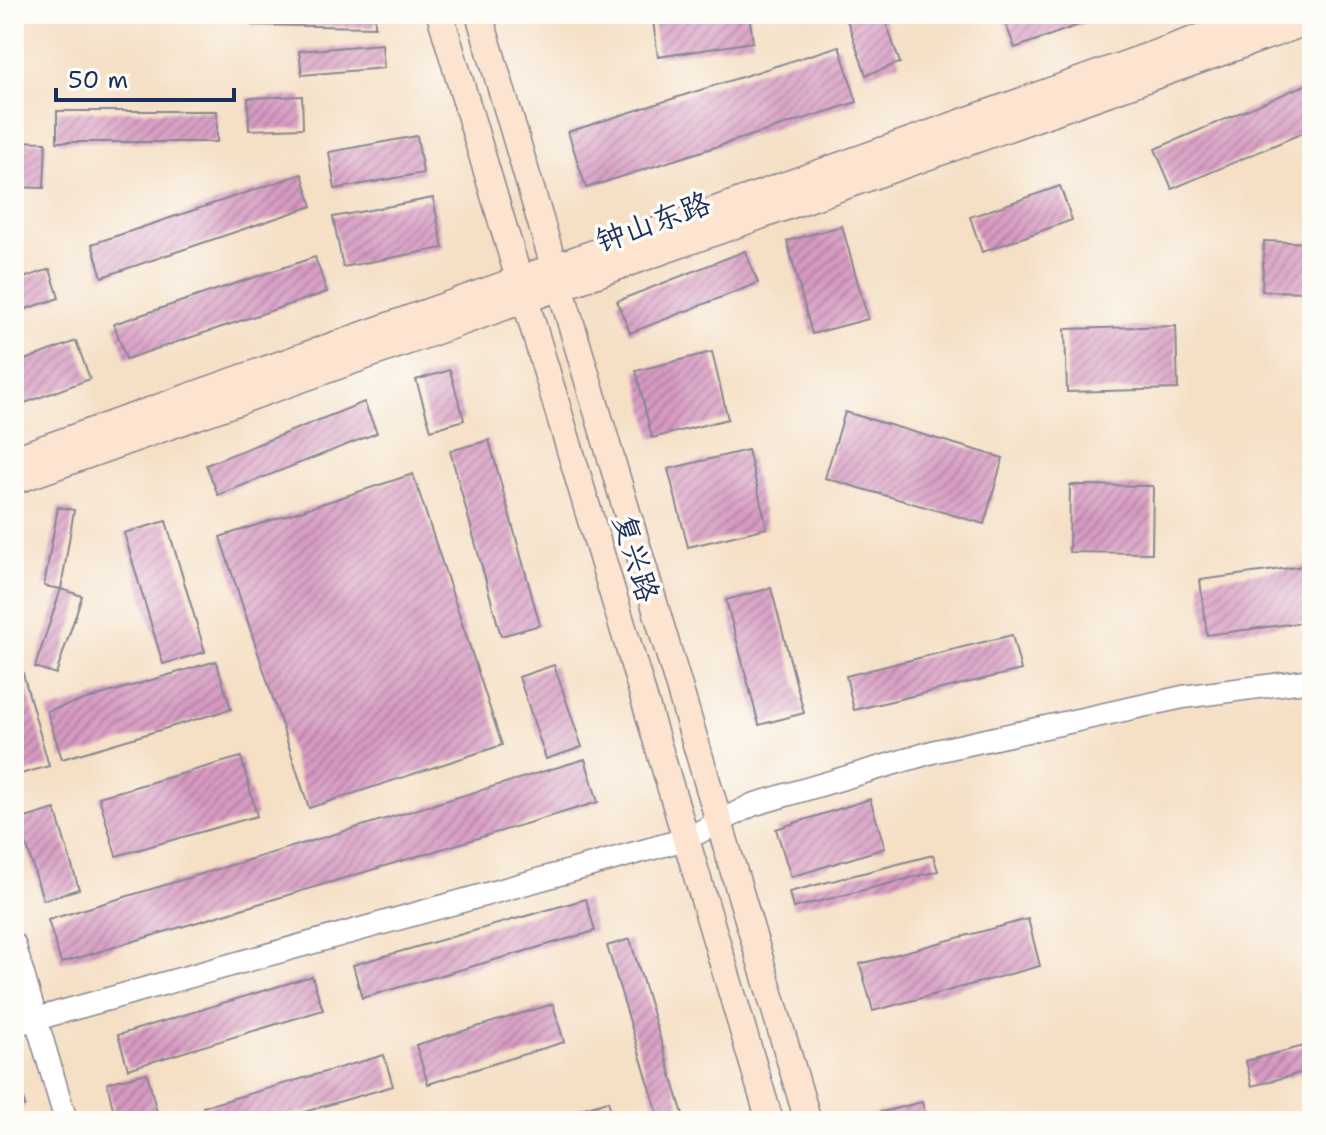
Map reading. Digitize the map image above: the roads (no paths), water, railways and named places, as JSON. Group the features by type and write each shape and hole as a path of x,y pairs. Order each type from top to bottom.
{"main road":[{"name":"复兴路","path":"440,14 770,1121"},
{"name":"复兴路","path":"479,14 808,1121"},
{"name":"钟山东路","path":"558,278 1267,14"},
{"name":"钟山东路","path":"14,459 558,278 1312,20"},
{"name":"钟山东路","path":"14,481 524,289"}],"street":[{"path":"25,1022 686,839 752,805 936,751 1183,697 1312,680"},
{"path":"14,944 25,1022 66,1121"}]}
